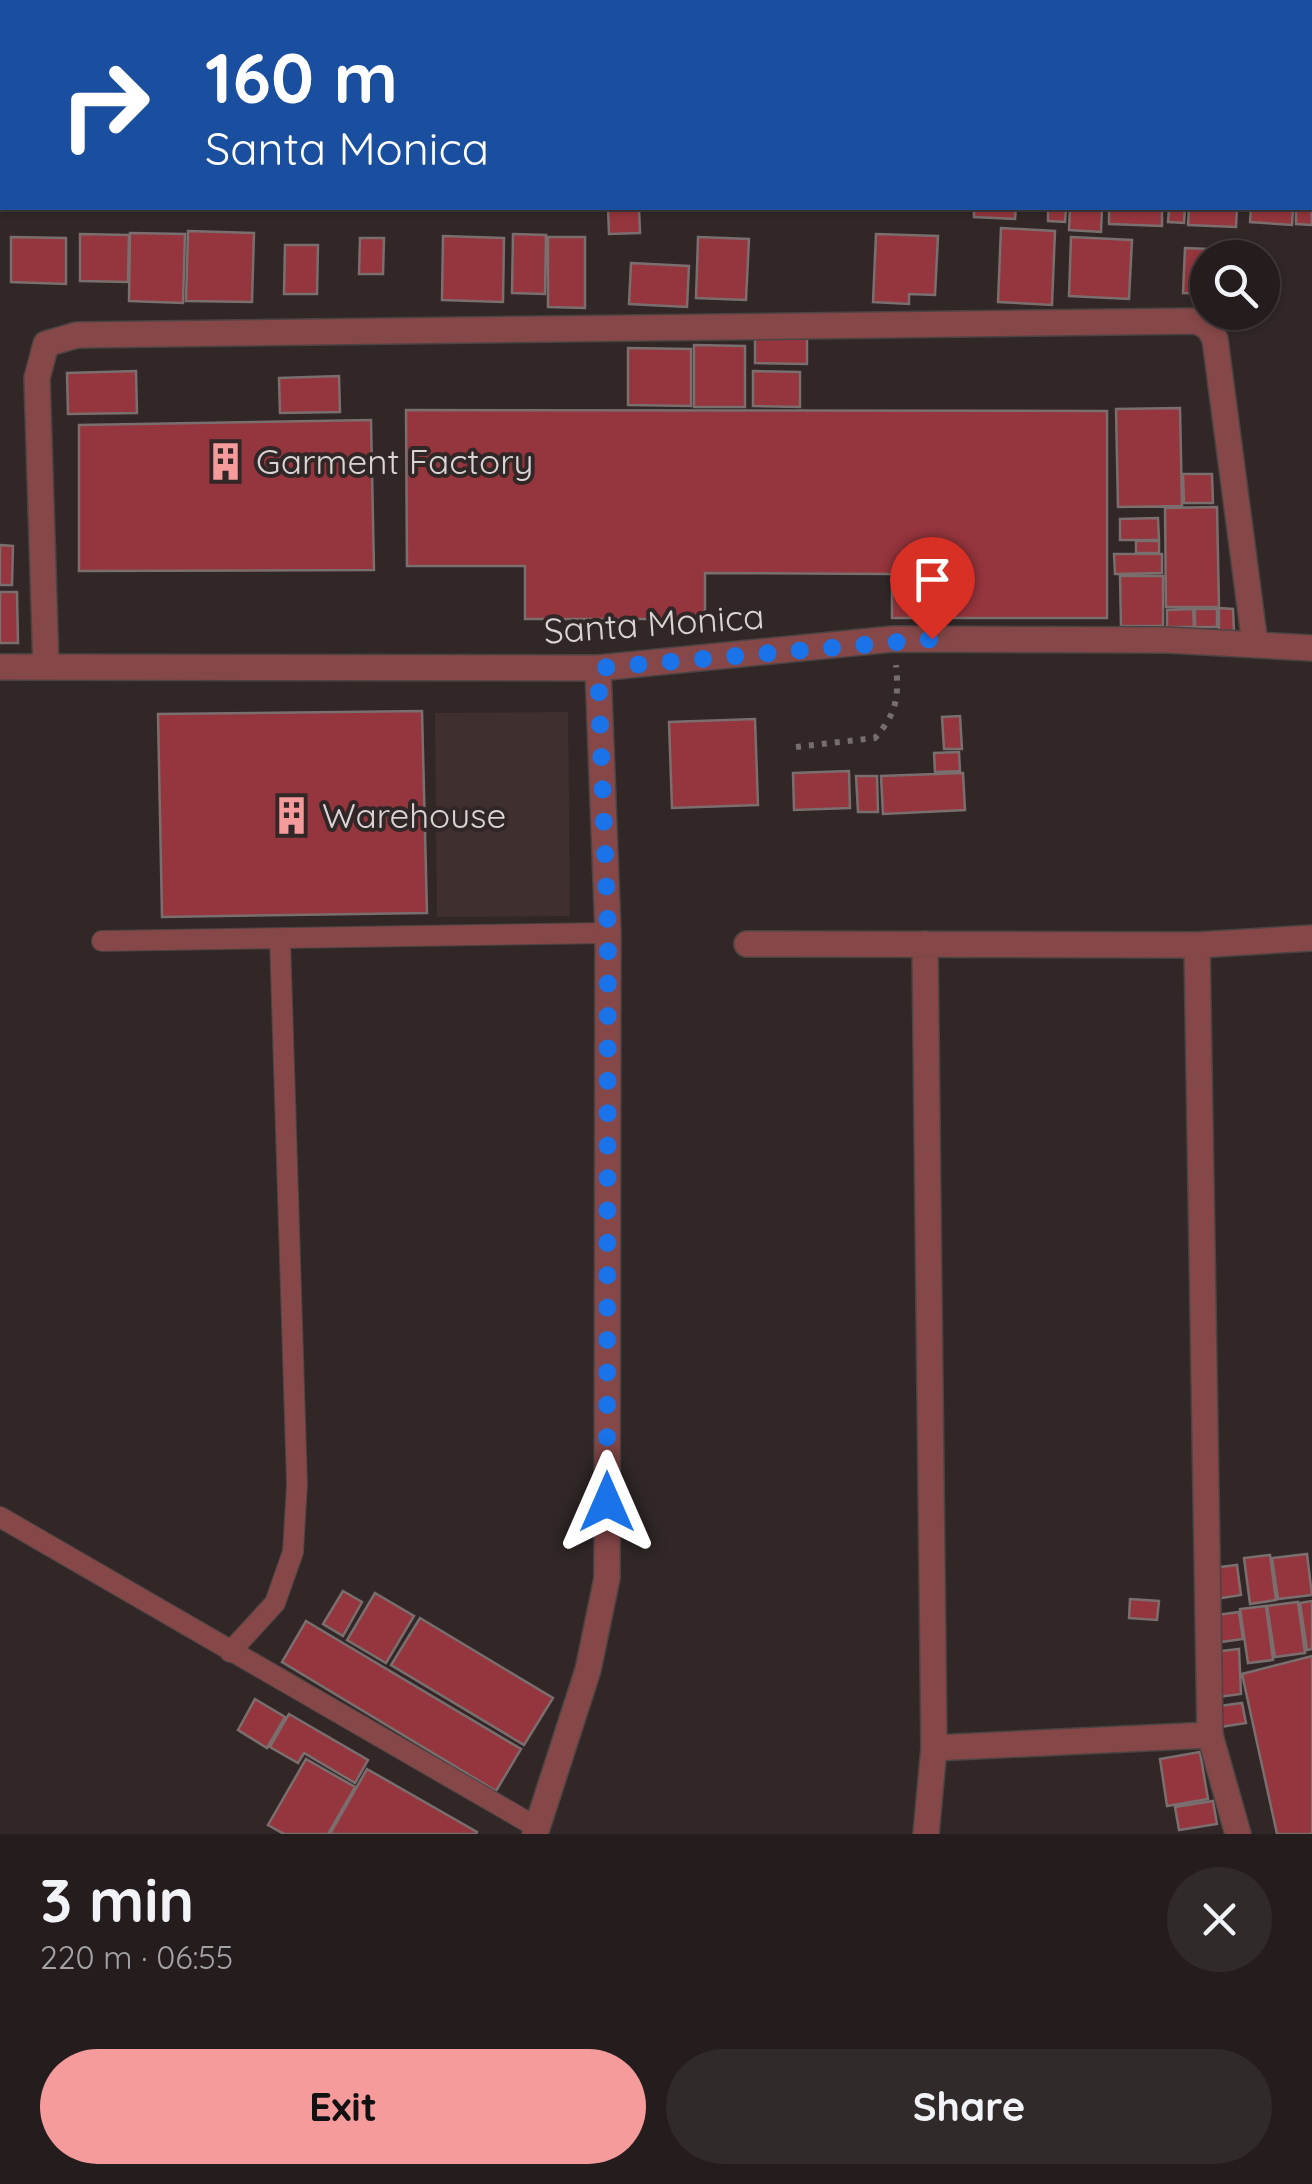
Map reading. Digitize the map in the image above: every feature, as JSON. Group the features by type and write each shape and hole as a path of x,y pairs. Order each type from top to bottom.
{"street":[{"path":"46,667 37,378 46,344 78,336 1197,321 1209,328 1215,339 1255,644"},
{"name":"Santa Monica","path":"0,667 598,668 893,639 1312,648"},
{"path":"541,1832 588,1670 607,1578 608,933 598,668"},
{"path":"747,944 1197,945 1312,938"},
{"path":"924,944 934,1748 926,1834"},
{"path":"1197,945 1210,1735 1238,1834"},
{"path":"934,1748 1210,1735"}],"lane":[{"path":"102,941 608,933"},
{"path":"230,1652 275,1603 294,1534 298,1484 280,938"},
{"path":"0,1518 541,1832"}],"path":[{"path":"796,747 874,738 890,721 900,698 893,639"}],"shaded area":[{"path":"568,712 570,916 437,917 435,713"}],"building":[{"path":"608,210 639,210 640,233 609,234"},
{"path":"974,210 1016,210 1015,219 974,217"},
{"path":"1048,210 1066,210 1065,222 1048,221"},
{"path":"1070,210 1102,210 1101,232 1069,230"},
{"path":"1109,210 1162,210 1162,226 1109,224"},
{"path":"1169,210 1185,210 1184,223 1168,222"},
{"path":"1189,210 1237,210 1236,227 1188,225"},
{"path":"1251,210 1293,210 1292,225 1250,222"},
{"path":"1296,210 1312,210 1312,225 1296,224"},
{"path":"1001,228 1055,231 1052,305 998,302"},
{"path":"188,231 254,233 252,302 186,301"},
{"path":"130,233 185,234 183,303 129,301"},
{"path":"80,234 129,235 128,282 80,281"},
{"path":"513,234 546,235 545,294 512,293"},
{"path":"876,234 938,236 935,295 909,294 909,304 873,302"},
{"path":"443,236 504,238 503,302 442,300"},
{"path":"11,237 66,238 66,284 11,282"},
{"path":"548,237 585,237 585,308 548,307"},
{"path":"698,237 749,239 746,300 696,298"},
{"path":"1071,237 1132,240 1129,299 1069,296"},
{"path":"360,238 384,238 383,274 359,274"},
{"path":"285,245 318,245 317,294 284,294"},
{"path":"1185,248 1190,248 1190,293 1183,293"},
{"path":"631,263 689,266 687,307 629,304"},
{"path":"755,337 807,338 807,364 755,363"},
{"path":"694,345 745,346 745,407 694,407"},
{"path":"628,348 691,349 691,406 628,405"},
{"path":"136,371 137,413 68,414 67,373"},
{"path":"753,371 800,372 800,407 753,406"},
{"path":"339,376 340,412 280,413 279,378"},
{"path":"1180,408 1182,506 1118,507 1116,409"},
{"path":"406,410 1107,411 1107,618 892,618 892,574 705,573 705,619 525,619 525,566 407,566"},
{"name":"Garment Factory","path":"371,420 374,570 79,571 79,425"},
{"path":"1183,474 1212,474 1213,503 1184,503"},
{"path":"1217,507 1219,607 1166,607 1165,508"},
{"path":"1158,518 1159,540 1120,540 1120,519"},
{"path":"1136,541 1159,541 1159,553 1136,553"},
{"path":"0,545 13,546 12,585 0,585"},
{"path":"1114,554 1162,554 1162,573 1115,574"},
{"path":"1120,576 1163,576 1163,626 1121,626"},
{"path":"0,592 17,592 18,643 0,643"},
{"path":"1219,608 1233,609 1234,631 1219,630"},
{"path":"1193,609 1194,627 1167,627 1167,610"},
{"path":"1195,609 1217,609 1217,627 1195,627"},
{"name":"Warehouse","path":"422,711 427,913 162,917 158,714"},
{"path":"960,716 962,749 944,749 942,717"},
{"path":"755,719 758,805 672,808 669,722"},
{"path":"959,752 960,771 935,772 934,753"},
{"path":"849,771 850,808 794,810 793,773"},
{"path":"963,773 965,810 883,814 881,776"},
{"path":"856,776 877,776 878,812 858,812"},
{"path":"1307,1554 1312,1595 1278,1599 1272,1558"},
{"path":"1270,1555 1276,1600 1250,1604 1244,1558"},
{"path":"1237,1565 1241,1595 1215,1599 1211,1568"},
{"path":"343,1591 362,1602 343,1636 323,1624"},
{"path":"375,1593 414,1616 386,1663 347,1640"},
{"path":"1130,1599 1159,1601 1157,1620 1129,1618"},
{"path":"1312,1601 1312,1649 1307,1650 1300,1603"},
{"path":"1298,1602 1305,1653 1275,1657 1267,1606"},
{"path":"1266,1606 1273,1660 1248,1663 1240,1609"},
{"path":"1239,1612 1243,1639 1221,1642 1217,1615"},
{"path":"420,1618 553,1698 524,1745 391,1665"},
{"path":"306,1621 521,1749 496,1791 282,1662"},
{"path":"1239,1649 1241,1694 1218,1697 1212,1652"},
{"path":"1312,1656 1312,1834 1277,1834 1242,1674"},
{"path":"255,1699 285,1717 267,1748 238,1730"},
{"path":"1242,1703 1246,1723 1214,1728 1211,1707"},
{"path":"289,1714 368,1760 355,1783 304,1753 298,1763 270,1747"},
{"path":"1200,1752 1208,1799 1167,1806 1160,1759"},
{"path":"306,1759 355,1787 328,1834 284,1834 268,1825"},
{"path":"367,1769 477,1832 476,1834 330,1834"},
{"path":"1213,1801 1217,1824 1179,1830 1175,1807"}],"place":[{"name":"Garment Factory","path":"226,462"},
{"name":"Warehouse","path":"292,816"}],"route":[{"path":"607,1502 608,933 598,668 893,639 932,639"}]}
